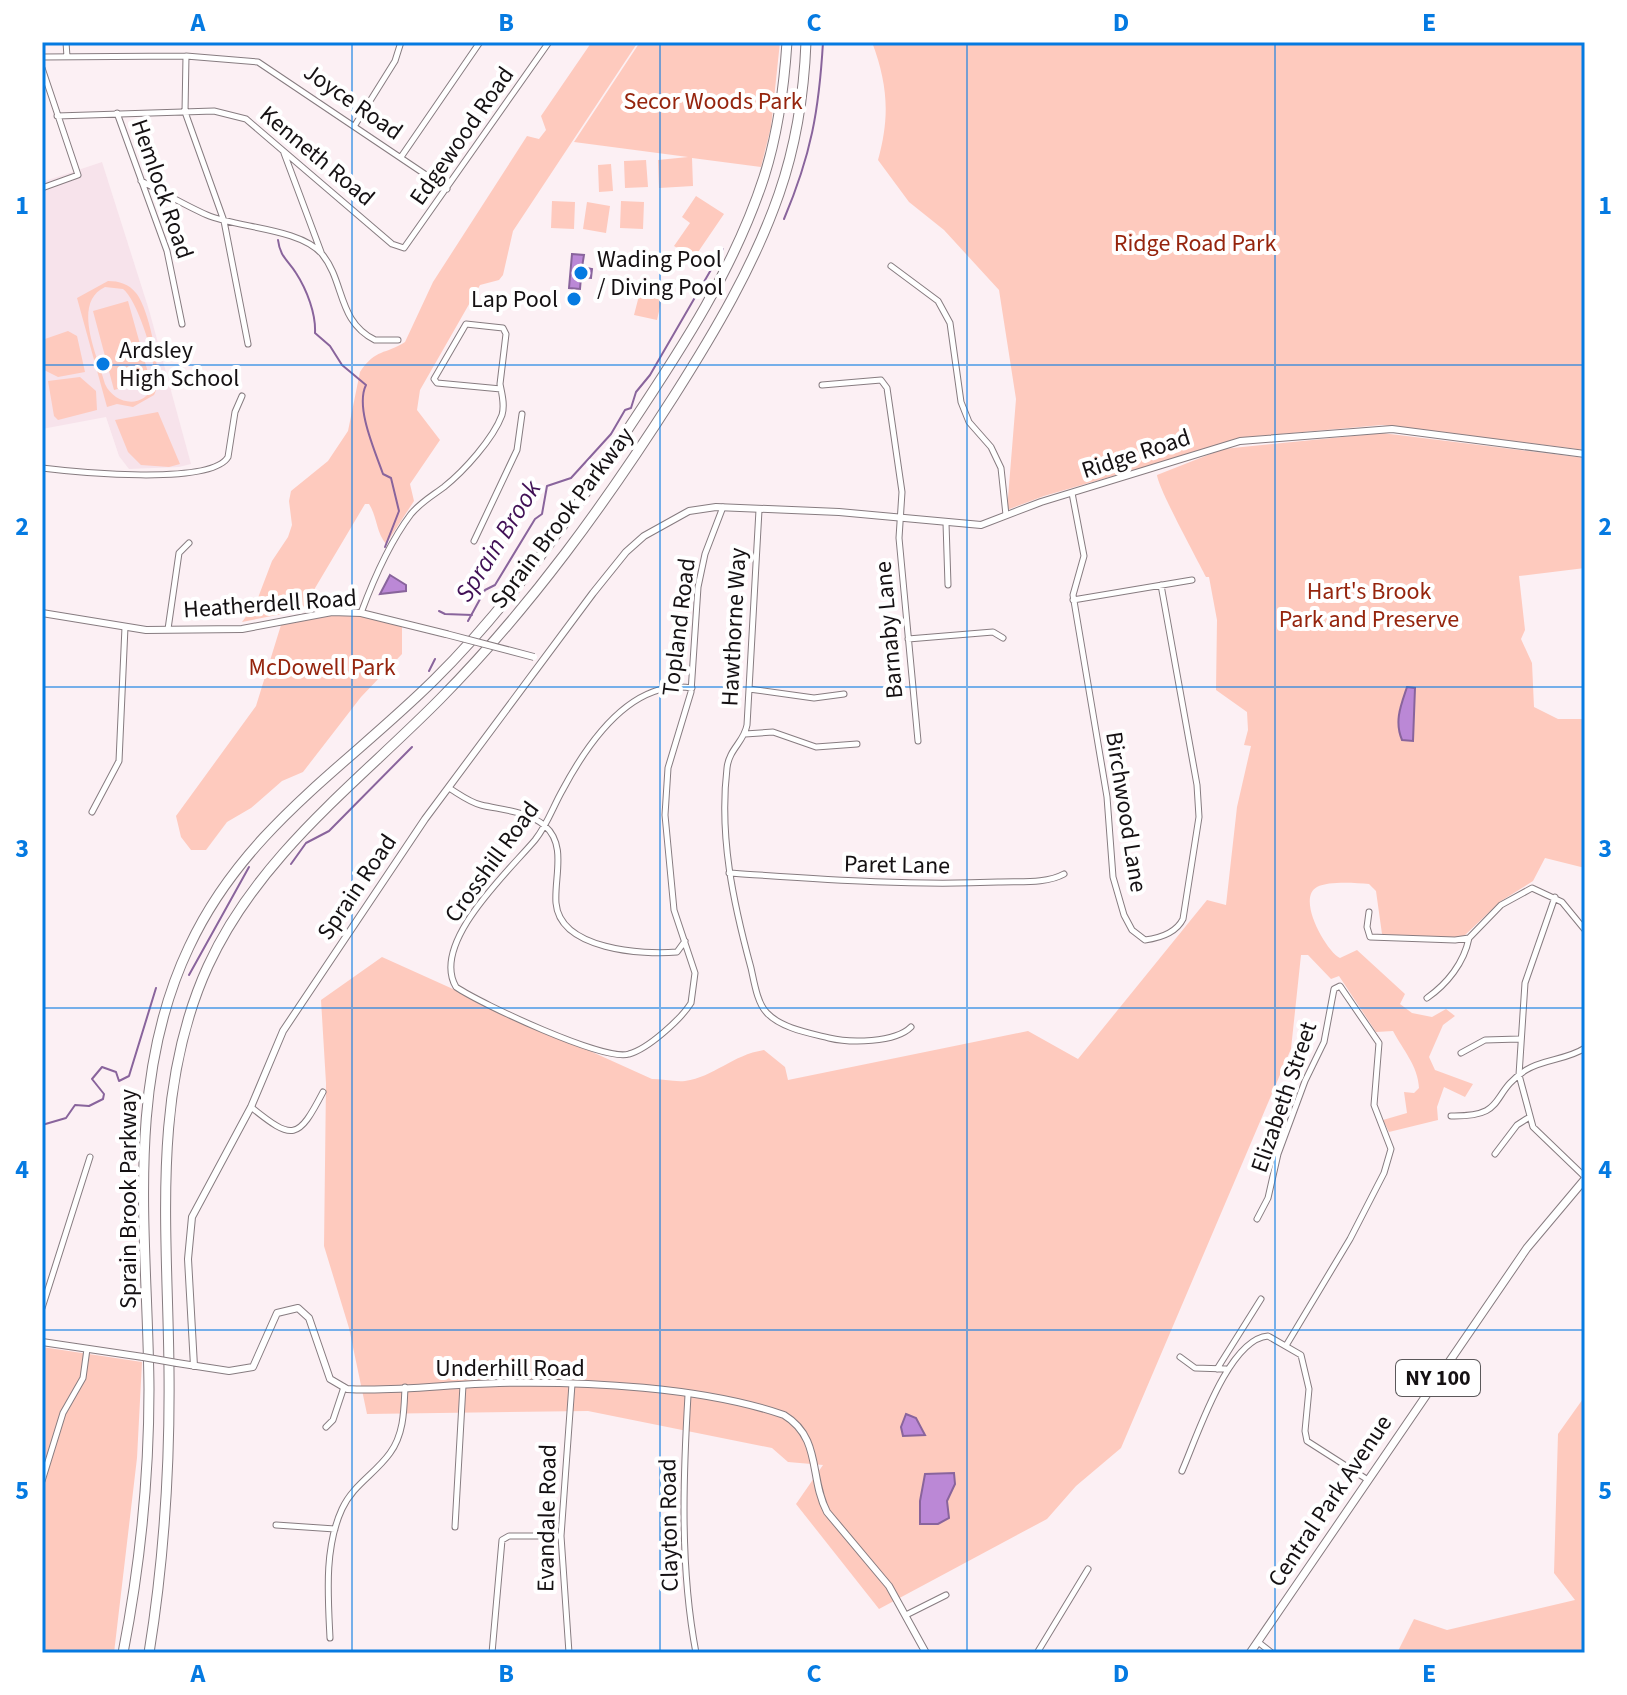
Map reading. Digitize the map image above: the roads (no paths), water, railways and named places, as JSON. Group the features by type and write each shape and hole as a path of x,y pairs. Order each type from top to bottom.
{"highway":[{"name":"Sprain Brook Parkway","path":"123,1653 140,1541 149,1424 145,1111 154,1048 178,971 206,914 247,855 290,808 425,689 487,624 558,531 650,396 715,288 753,207 776,129 787,42"},
{"name":"Sprain Brook Parkway","path":"149,1653 161,1560 168,1452 168,1126 179,1054 199,985 232,921 273,862 496,639 580,534 662,416 726,308 773,210 796,132 806,42"}],"main road":[{"name":"Central Park Avenue","path":"1250,1653 1527,1248 1585,1178"}],"street":[{"path":"66,42 67,57"},
{"path":"355,125 395,61 401,42"},
{"path":"471,42 472,54"},
{"path":"401,157 480,42"},
{"name":"Edgewood Road","path":"402,248 549,42"},
{"path":"186,56 185,112 224,221 248,344"},
{"name":"Joyce Road","path":"42,57 186,56 258,62 447,189"},
{"path":"42,68 78,175 42,188"},
{"name":"Kenneth Road","path":"57,116 185,112 237,114 392,244 402,248"},
{"name":"Hemlock Road","path":"117,113 167,251 182,324"},
{"path":"283,150 345,313 375,340 398,340"},
{"path":"141,181 224,221 298,239 322,253"},
{"path":"891,266 938,301 950,323 961,402 969,422 991,447 1001,468 1006,515"},
{"path":"361,613 375,576 408,518 420,503 449,483 502,414 504,331 466,324 434,379 437,383 501,392"},
{"name":"Barnaby Lane","path":"822,385 867,380 881,380 885,384 902,492 899,538 918,741"},
{"path":"42,468 121,477 213,467 228,457 235,412 242,396"},
{"path":"474,541 517,450 522,414"},
{"name":"Ridge Road","path":"702,508 901,517 981,525 1240,441 1377,430 1436,434 1585,454"},
{"name":"Birchwood Lane","path":"1072,493 1084,556 1073,600 1107,797 1116,890 1132,930 1145,940 1159,938 1179,926 1183,919 1199,817 1197,785 1161,585"},
{"name":"Topland Road","path":"587,1046 628,1055 646,1047 675,1023 694,996 696,981 674,910 665,815 668,768 687,715 692,688 698,587 705,554 723,507"},
{"name":"Sprain Road","path":"194,1366 188,1259 192,1217 251,1107 283,1031 449,788 626,552 669,521 702,508"},
{"name":"Hawthorne Way","path":"759,510 745,734 733,748 727,768 725,820 729,873 757,990 764,1011 769,1016 813,1034 847,1041 894,1036 911,1027"},
{"path":"946,523 948,585"},
{"path":"168,629 179,553 189,543"},
{"path":"1073,600 1192,580"},
{"name":"Heatherdell Road","path":"42,613 125,627 242,629 332,612 361,613 545,661"},
{"path":"92,812 119,761 125,627"},
{"path":"908,639 993,632 1003,638"},
{"name":"Crosshill Road","path":"587,1046 478,1001 456,987 450,973 451,952 493,886 545,826 574,772 618,714 656,688 692,688"},
{"path":"749,689 814,698 844,694"},
{"path":"745,734 773,732 816,747 857,744"},
{"path":"449,788 479,805 514,812 545,826 558,847 556,905 564,923 573,931 609,948 630,953 677,952 690,956"},
{"name":"Paret Lane","path":"729,873 835,882 935,885 1043,880 1064,874"},
{"path":"1427,998 1441,988 1458,966 1469,938 1480,923 1522,891 1532,888 1555,897 1585,930"},
{"path":"1555,897 1525,983 1519,1075 1528,1118 1550,1146 1585,1178"},
{"path":"1369,912 1370,937 1440,942 1469,938"},
{"path":"677,952 685,941"},
{"name":"Elizabeth Street","path":"1257,1219 1268,1198 1278,1154 1305,1081 1324,1042 1334,989 1338,986 1378,1040 1373,1100 1391,1149 1382,1177 1350,1239 1287,1344"},
{"path":"1461,1053 1485,1040 1519,1039"},
{"path":"1451,1116 1474,1116 1489,1112 1519,1075 1585,1048"},
{"path":"251,1107 281,1131 290,1133 303,1127 323,1092"},
{"path":"1495,1154 1517,1125 1528,1118"},
{"path":"42,1308 90,1157"},
{"path":"1217,1369 1261,1299"},
{"path":"42,1342 229,1371 253,1367 277,1313 298,1308 310,1319 330,1379 344,1387 333,1420 326,1427"},
{"path":"1182,1471 1226,1369 1259,1337 1271,1337 1300,1352 1308,1385 1306,1438 1316,1448 1368,1480"},
{"path":"42,1481 63,1413 83,1378 88,1348"},
{"path":"1180,1357 1195,1368 1226,1369"},
{"name":"Underhill Road","path":"344,1387 572,1384 688,1395 765,1408 793,1420 810,1444 821,1502 889,1586 926,1653"},
{"name":"Evandale Road","path":"569,1653 561,1536 562,1485 572,1384"},
{"path":"455,1527 463,1385"},
{"path":"330,1638 329,1567 335,1529 353,1488 394,1445 401,1428 405,1387"},
{"name":"Clayton Road","path":"688,1395 684,1463 687,1586 696,1653"},
{"path":"276,1525 335,1529"},
{"path":"492,1653 502,1540 509,1536 561,1536"},
{"path":"1037,1653 1088,1569"},
{"path":"906,1615 946,1595"},
{"path":"1258,1642 1272,1653"}],"waterway":[{"name":"Sprain Brook","path":"784,219 812,132 823,42"},
{"path":"278,240 282,254 307,294 315,333 330,346 342,365 366,385 363,405 367,429 383,474 391,478 399,511 385,547"},
{"name":"Sprain Brook","path":"468,621 485,590 495,585 535,519 542,514 547,486 571,478 611,434 625,410 631,408 636,392 650,375 723,249"},
{"path":"439,611 472,615"},
{"name":"Sprain Brook","path":"429,671 435,659"},
{"name":"Sprain Brook","path":"291,864 306,843 329,831 412,747"},
{"name":"Sprain Brook","path":"189,975 249,867"},
{"name":"Sprain Brook","path":"42,1125 66,1118 75,1105 89,1106 103,1099 104,1094 92,1079 102,1067 116,1072 119,1081 129,1076 156,988"}],"place":[{"name":"Wading Pool / Diving Pool","path":"581,273"},
{"name":"Lap Pool","path":"574,299"},
{"name":"Ardsley High School","path":"103,364"}],"park label":[{"name":"Secor Woods Park","path":"713,101"},
{"name":"Ridge Road Park","path":"1195,243"},
{"name":"Hart's Brook Park and Preserve","path":"1369,605"},
{"name":"McDowell Park","path":"322,667"}]}
